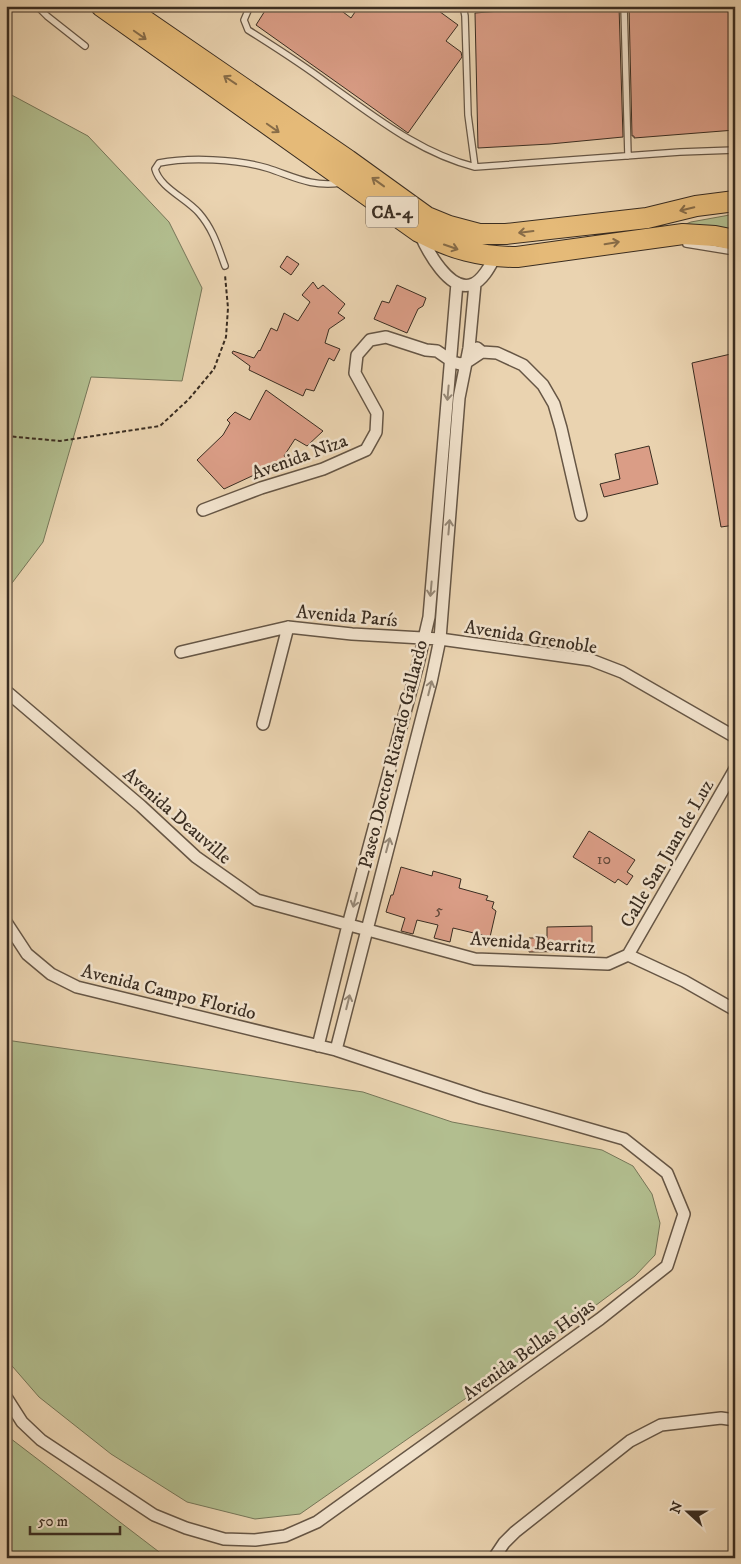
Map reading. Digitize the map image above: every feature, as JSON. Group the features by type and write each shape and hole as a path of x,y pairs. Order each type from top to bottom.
{"highway":[{"name":"CA-4","path":"101,6 419,232 454,248 495,257 517,257 683,234 715,236 735,240"},
{"name":"CA-4","path":"124,6 348,160 427,217 449,226 479,234 506,234 647,218 696,206 735,201"}],"street":[{"path":"419,232 433,260 443,273 457,283 466,286 474,284 483,276 495,257"},
{"name":"Paseo Doctor Ricardo Gallardo","path":"318,1046 429,616 457,283"},
{"name":"Paseo Doctor Ricardo Gallardo","path":"336,1050 431,682 440,639 459,398 470,342 474,284"},
{"name":"Avenida Niza","path":"204,510 261,488 323,469 366,450 376,432 377,413 355,374 357,355 370,340 386,337 426,350 438,351 456,363 467,362"},
{"path":"438,351 452,343 463,340 470,342 482,352 497,353 523,365 544,385 554,404 561,428 581,516"},
{"path":"467,362 482,352"},
{"path":"263,724 288,627"},
{"name":"Avenida París","path":"181,652 288,627 352,634 424,638"},
{"name":"Avenida Grenoble","path":"424,638 590,660 622,672 735,737"},
{"name":"Avenida Deauville","path":"6,691 141,806 196,857 227,880 257,900 348,925"},
{"name":"Calle San Juan de Luz","path":"628,955 735,768"},
{"name":"Avenida Campo Florido","path":"6,922 27,954 51,974 77,987 318,1046"},
{"name":"Avenida Bearritz","path":"348,925 475,959 608,964 628,955"},
{"path":"628,955 684,980 735,1010"},
{"name":"Avenida Bellas Hojas","path":"6,1397 22,1422 41,1440 154,1515 186,1528 224,1539 254,1540 285,1536 317,1522 600,1319 667,1266 684,1214 667,1173 624,1139 481,1098 336,1050 318,1046"},
{"path":"494,1558 504,1543 515,1532 630,1440 661,1425 721,1418 735,1420"}],"lane":[{"path":"37,6 85,46"},
{"path":"250,6 244,20 248,30 315,74 404,138 461,164 475,167 680,152 735,150"},
{"path":"463,6 466,25 468,115 475,167"},
{"path":"624,6 628,156"},
{"path":"224,266 215,236 199,213 158,178 155,169 159,163 218,160 265,168 309,183 324,185 349,182"},
{"path":"634,240 671,243"},
{"path":"680,243 735,252"}],"path":[{"path":"6,436 60,441 160,426 189,399 214,369 226,336 228,308 224,266"}],"green space":[{"path":"6,92 88,136 169,222 202,288 182,381 91,377 43,542 6,591"},
{"path":"735,214 735,231 678,227 691,222"},
{"path":"6,1040 363,1092 452,1122 602,1150 633,1166 652,1194 660,1223 655,1255 635,1276 548,1341 300,1514 255,1519 187,1502 111,1454 39,1397 6,1359"},
{"path":"6,1435 167,1558 6,1558"}],"building":[{"path":"268,6 335,6 351,18 359,6 432,6 458,25 446,41 461,52 462,57 408,133 256,25"},
{"path":"564,6 619,6 623,137 478,148 475,13"},
{"path":"629,6 735,6 735,130 634,138 632,136"},
{"path":"287,256 299,264 291,275 280,267"},
{"path":"313,282 318,289 323,285 345,304 338,313 345,318 329,329 325,343 340,349 334,361 329,358 314,391 306,389 303,396 249,370 250,366 232,353 233,351 254,358 260,351 271,328 277,331 284,313 298,321 310,302 302,295"},
{"path":"397,285 426,298 423,306 418,309 407,333 374,319 382,301 389,303"},
{"path":"735,353 735,525 721,527 692,363"},
{"path":"266,390 323,431 307,446 295,439 284,456 297,463 267,469 224,489 197,460 223,435 230,423 227,420 235,412 250,420"},
{"path":"649,446 658,484 604,497 600,484 620,479 615,454"},
{"path":"589,831 635,860 627,872 633,876 627,885 618,879 615,883 573,857"},
{"path":"401,867 432,876 433,871 461,879 459,888 488,896 486,900 494,902 492,908 496,911 490,937 453,928 450,942 434,938 438,925 417,920 413,934 401,931 405,918 386,912"},
{"path":"592,926 592,951 529,952 529,938 547,938 547,927"}]}
